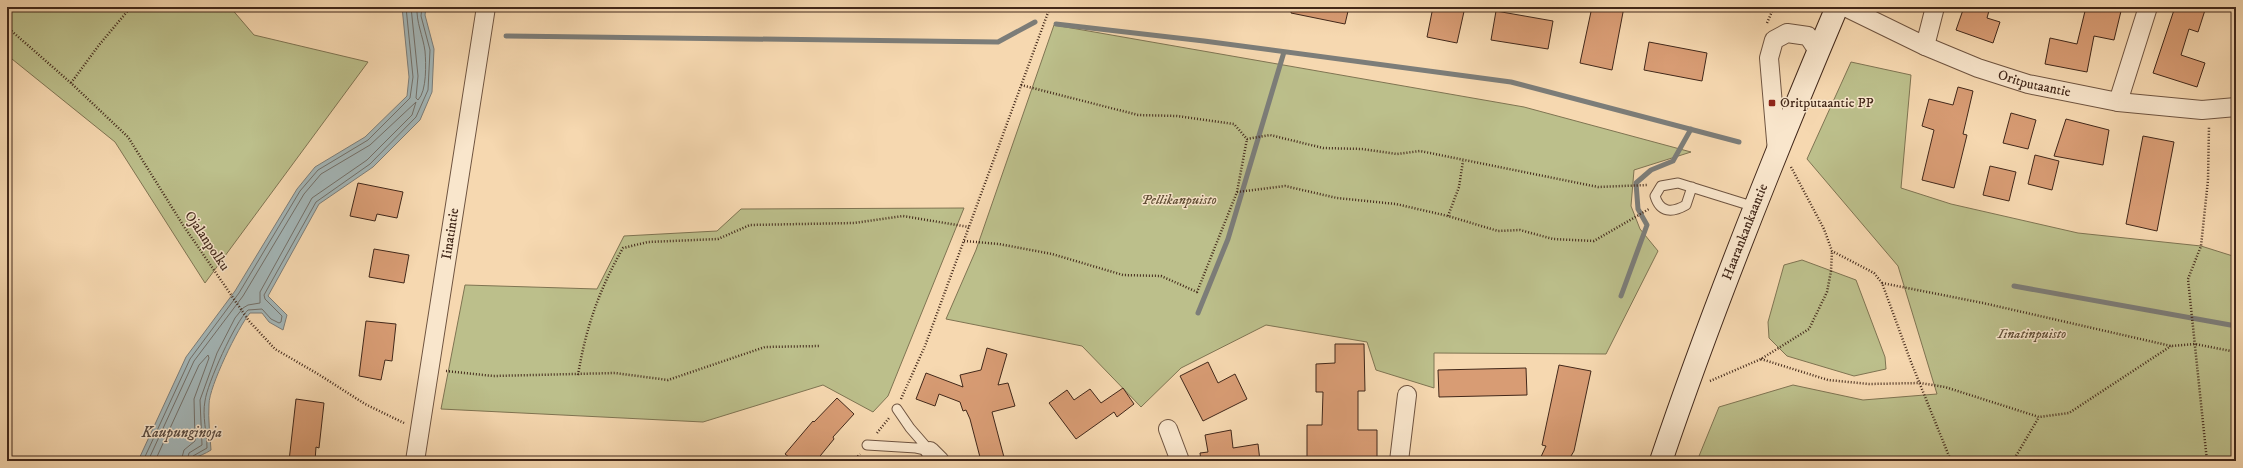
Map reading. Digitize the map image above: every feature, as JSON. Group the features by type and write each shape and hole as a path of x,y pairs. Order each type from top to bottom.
{"street":[{"name":"Iinatintie","path":"415,461 486,7"},
{"name":"Haarankankaantie","path":"1661,461 1690,375 1756,207 1783,159 1818,51 1837,7"},
{"name":"Oritputaantie","path":"1845,7 1925,46 1978,68 2028,84 2118,102 2209,110 2236,107"},
{"path":"1925,46 1935,7"},
{"path":"2118,102 2148,7"},
{"path":"1783,159 1769,58 1774,40 1787,33 1808,36 1818,51"},
{"path":"1399,461 1407,395"},
{"path":"1168,429 1180,461"}],"lane":[{"path":"1692,187 1756,207"},
{"path":"897,409 910,428 935,456"},
{"path":"867,445 916,448 935,456"}],"path":[{"path":"71,83 99,45 131,7"},
{"path":"854,461 897,409 925,346 1050,7"},
{"path":"1767,25 1774,7"},
{"name":"Ojalanpolku","path":"7,27 71,83 128,137 154,175 183,224 249,321 275,349 365,404 397,421 420,428"},
{"path":"1021,85 1138,115 1177,116 1234,124 1247,138"},
{"path":"2207,461 2188,279 2201,246 2208,180 2209,110"},
{"path":"1247,138 1270,136 1323,148 1362,149 1397,154 1420,151 1463,161 1479,162 1598,187 1640,185"},
{"path":"964,241 999,244 1052,254 1123,276 1161,276 1197,292 1238,192 1247,138"},
{"path":"1690,375 1710,382 1761,359 1809,329 1827,292 1831,271 1832,251 1824,229 1783,159"},
{"path":"1448,216 1459,188 1463,161"},
{"path":"1238,192 1285,186 1337,198 1396,204 1448,216 1498,231 1520,230 1553,239 1594,240 1643,212"},
{"path":"578,375 583,340 594,305 606,278 623,248 648,242 718,239 750,225 854,223 903,216 969,227"},
{"path":"1832,251 1874,273 1882,283 1951,461"},
{"path":"1882,283 1983,303 2120,336 2171,346 2195,344 2236,352"},
{"path":"429,370 493,376 615,373 668,380 765,347 820,346"},
{"path":"1761,359 1828,380 1869,384 1920,383 1945,387 2039,417 2069,413 2171,346"},
{"path":"2013,461 2039,417"}],"green space":[{"path":"7,7 230,7 254,35 368,62 205,283 115,142 7,55"},
{"name":"Pellikanpuisto","path":"1054,25 1524,107 1691,152 1634,170 1631,206 1640,229 1658,251 1606,354 1434,353 1434,388 1376,370 1367,342 1266,325 1181,368 1141,407 1082,346 946,319 976,250"},
{"name":"Iinatinpuisto","path":"1851,62 1911,75 1901,188 1951,204 2078,233 2201,246 2236,257 2236,461 1697,461 1719,407 1793,385 1863,400 1937,394 1898,266 1807,159"},
{"path":"964,208 888,396 873,412 823,385 703,422 441,409 465,285 597,289 624,236 717,231 741,209"},
{"path":"1802,260 1856,280 1885,357 1886,369 1854,376 1787,356 1769,338 1768,322 1784,265"}],"water":[{"name":"Kaupunginoja","path":"402,7 426,7 425,15 434,49 432,92 420,120 373,167 319,204 268,296 287,315 283,330 269,322 262,313 250,313 245,320 225,357 210,396 209,415 211,450 202,455 185,460 138,461 186,357 235,291 297,189 315,167 365,137 407,96 409,77"}],"building":[{"path":"1292,7 1349,7 1345,24 1291,13"},
{"path":"1433,7 1465,7 1457,43 1427,37"},
{"path":"1592,7 1624,7 1612,70 1580,63"},
{"path":"1964,7 1990,7 1987,18 2000,22 1993,43 1956,30"},
{"path":"2086,7 2122,7 2114,40 2094,36 2087,72 2045,64 2050,38 2077,44"},
{"path":"2175,7 2206,7 2198,32 2189,29 2181,55 2205,63 2197,87 2153,73"},
{"path":"1496,11 1553,21 1548,49 1491,40"},
{"path":"1649,42 1707,53 1702,81 1644,70"},
{"path":"1958,87 1973,91 1963,134 1967,135 1954,188 1922,180 1934,130 1922,126 1929,99 1953,105"},
{"path":"2011,113 2036,120 2028,149 2003,143"},
{"path":"2066,119 2109,130 2103,165 2054,156"},
{"path":"2143,136 2174,142 2157,231 2126,224"},
{"path":"2035,155 2059,161 2052,190 2028,184"},
{"path":"1990,166 2016,172 2009,201 1983,195"},
{"path":"358,183 403,192 397,218 377,214 375,221 350,216"},
{"path":"374,249 409,255 404,283 369,277"},
{"path":"366,321 396,324 392,361 385,360 381,380 359,376"},
{"path":"1335,344 1364,344 1365,391 1358,391 1358,430 1377,430 1377,459 1307,458 1307,425 1322,425 1323,392 1316,392 1316,364 1335,363"},
{"path":"987,348 1007,354 998,385 1008,383 1015,406 992,412 1005,461 981,461 970,419 966,410 963,411 960,402 939,394 935,406 916,399 926,373 963,387 960,375 981,370"},
{"path":"1208,362 1218,383 1235,374 1247,399 1203,421 1180,376"},
{"path":"1559,365 1591,371 1574,451 1568,461 1539,461 1546,446 1542,445"},
{"path":"1526,368 1527,395 1439,397 1438,370"},
{"path":"1123,388 1134,404 1117,417 1114,412 1076,439 1049,403 1067,390 1074,400 1090,389 1101,403"},
{"path":"837,398 854,414 833,437 834,439 816,461 794,461 785,454 813,421 814,422"},
{"path":"296,399 324,403 319,448 316,447 315,461 289,461"},
{"path":"1231,430 1233,448 1258,444 1260,461 1201,461 1200,453 1208,452 1205,435"}],"waterway":[{"path":"506,36 998,42 1035,22"},
{"path":"1056,24 1204,41 1511,82 1739,142"},
{"path":"1198,313 1228,239 1284,52"},
{"path":"1621,296 1647,225 1638,209 1636,183 1651,170 1673,161 1691,129"},
{"path":"2014,286 2236,326"}],"place":[{"name":"Oritputaantie PP","path":"1772,103"}]}
